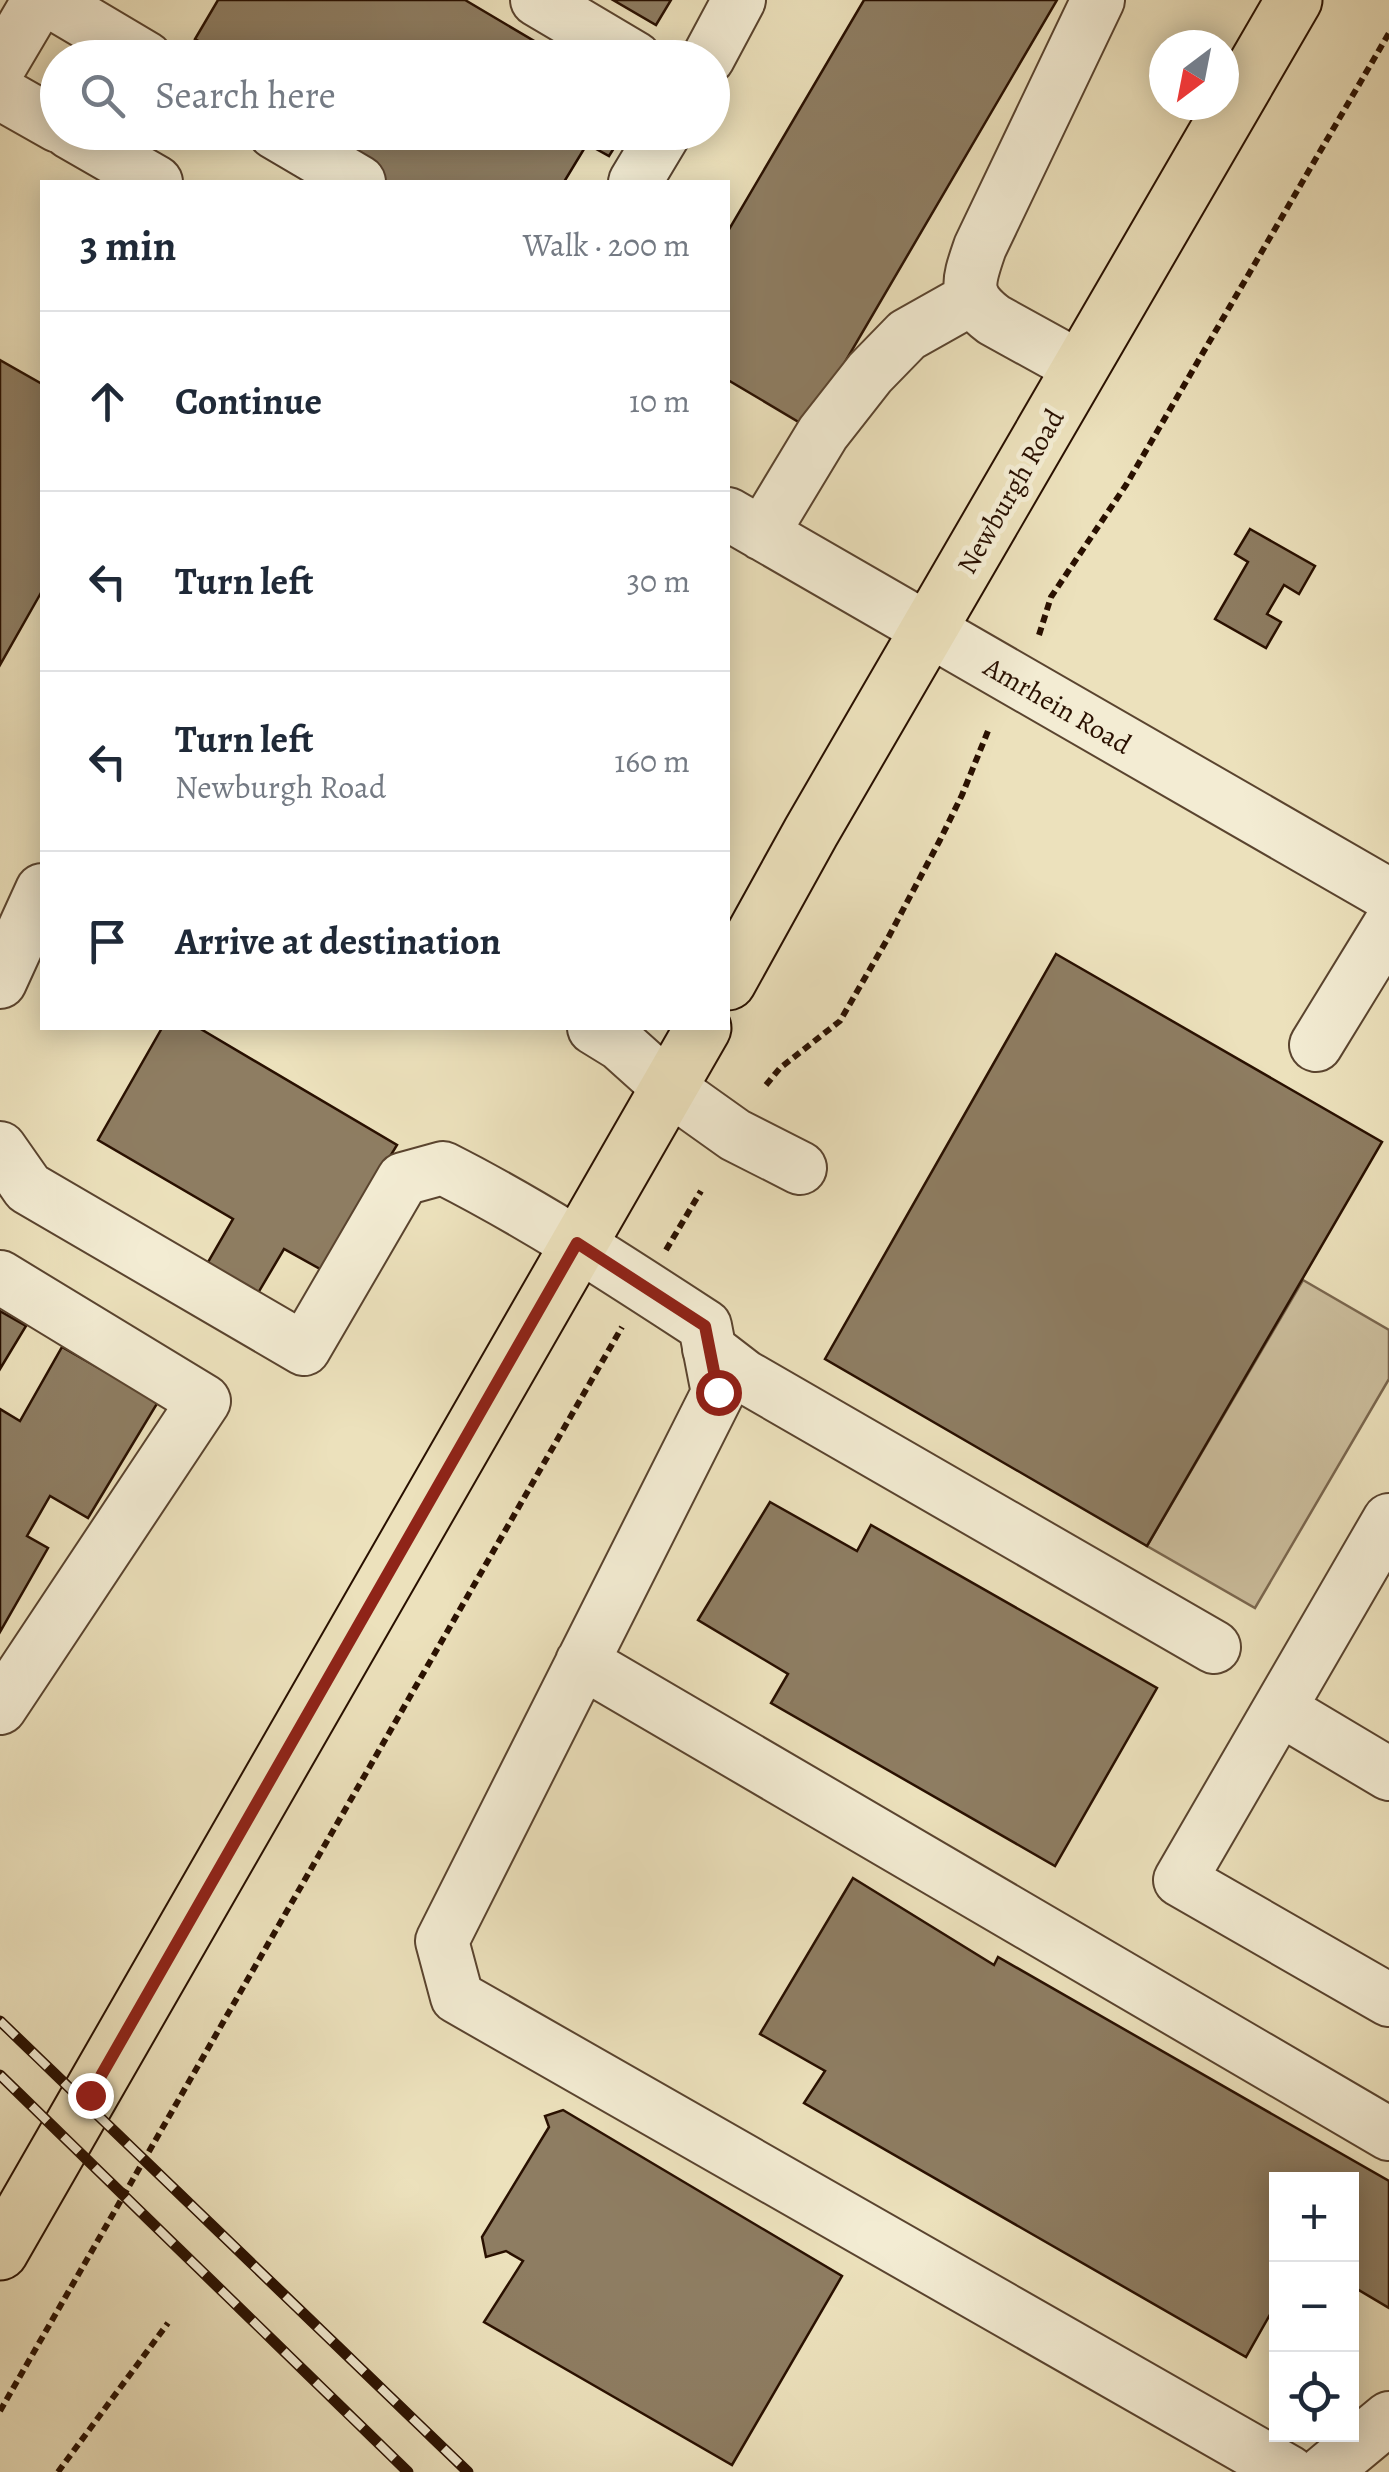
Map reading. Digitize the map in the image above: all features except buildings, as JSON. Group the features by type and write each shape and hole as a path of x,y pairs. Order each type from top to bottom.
{"main road":[{"name":"Newburgh Road","path":"730,978 1294,0"},
{"path":"0,2252 701,1030"}],"street":[{"path":"0,66 38,0"},
{"path":"48,0 116,40"},
{"path":"538,0 605,40"},
{"path":"718,40 739,0"},
{"path":"1081,368 994,320 972,299 970,278 980,247 1098,0"},
{"path":"0,93 40,116"},
{"path":"100,150 153,180"},
{"path":"305,150 356,180"},
{"path":"635,180 653,150"},
{"path":"745,524 870,372 907,335 972,299"},
{"name":"Amrhein Road","path":"745,524 1389,895"},
{"path":"0,982 40,894"},
{"path":"1316,1045 1389,926"},
{"path":"597,1030 735,1135 800,1168"},
{"path":"0,1148 28,1188 304,1349 403,1179 443,1168 577,1243 705,1326 718,1392 442,1941 457,1997 1290,2472"},
{"path":"0,1276 204,1401 0,1708"},
{"path":"709,1349 744,1376 1214,1646"},
{"path":"1389,1520 1180,1880 1389,2000"},
{"path":"582,1662 1389,2134"},
{"path":"1280,1709 1389,1774"},
{"path":"1324,2472 1389,2418"}],"path":[{"path":"1039,635 1051,598 1126,484 1389,33"},
{"path":"766,1085 780,1068 840,1021 940,840 988,730"},
{"path":"664,1253 701,1191"},
{"path":"0,2412 622,1327"},
{"path":"58,2472 168,2323"}],"shaded area":[{"path":"1303,1280 1389,1330 1389,1379 1255,1608 1147,1546"}],"railway":[{"path":"0,2021 468,2472"},
{"path":"0,2075 408,2472"}],"route":[{"path":"90,2095 577,1243 705,1326 718,1392"}]}
